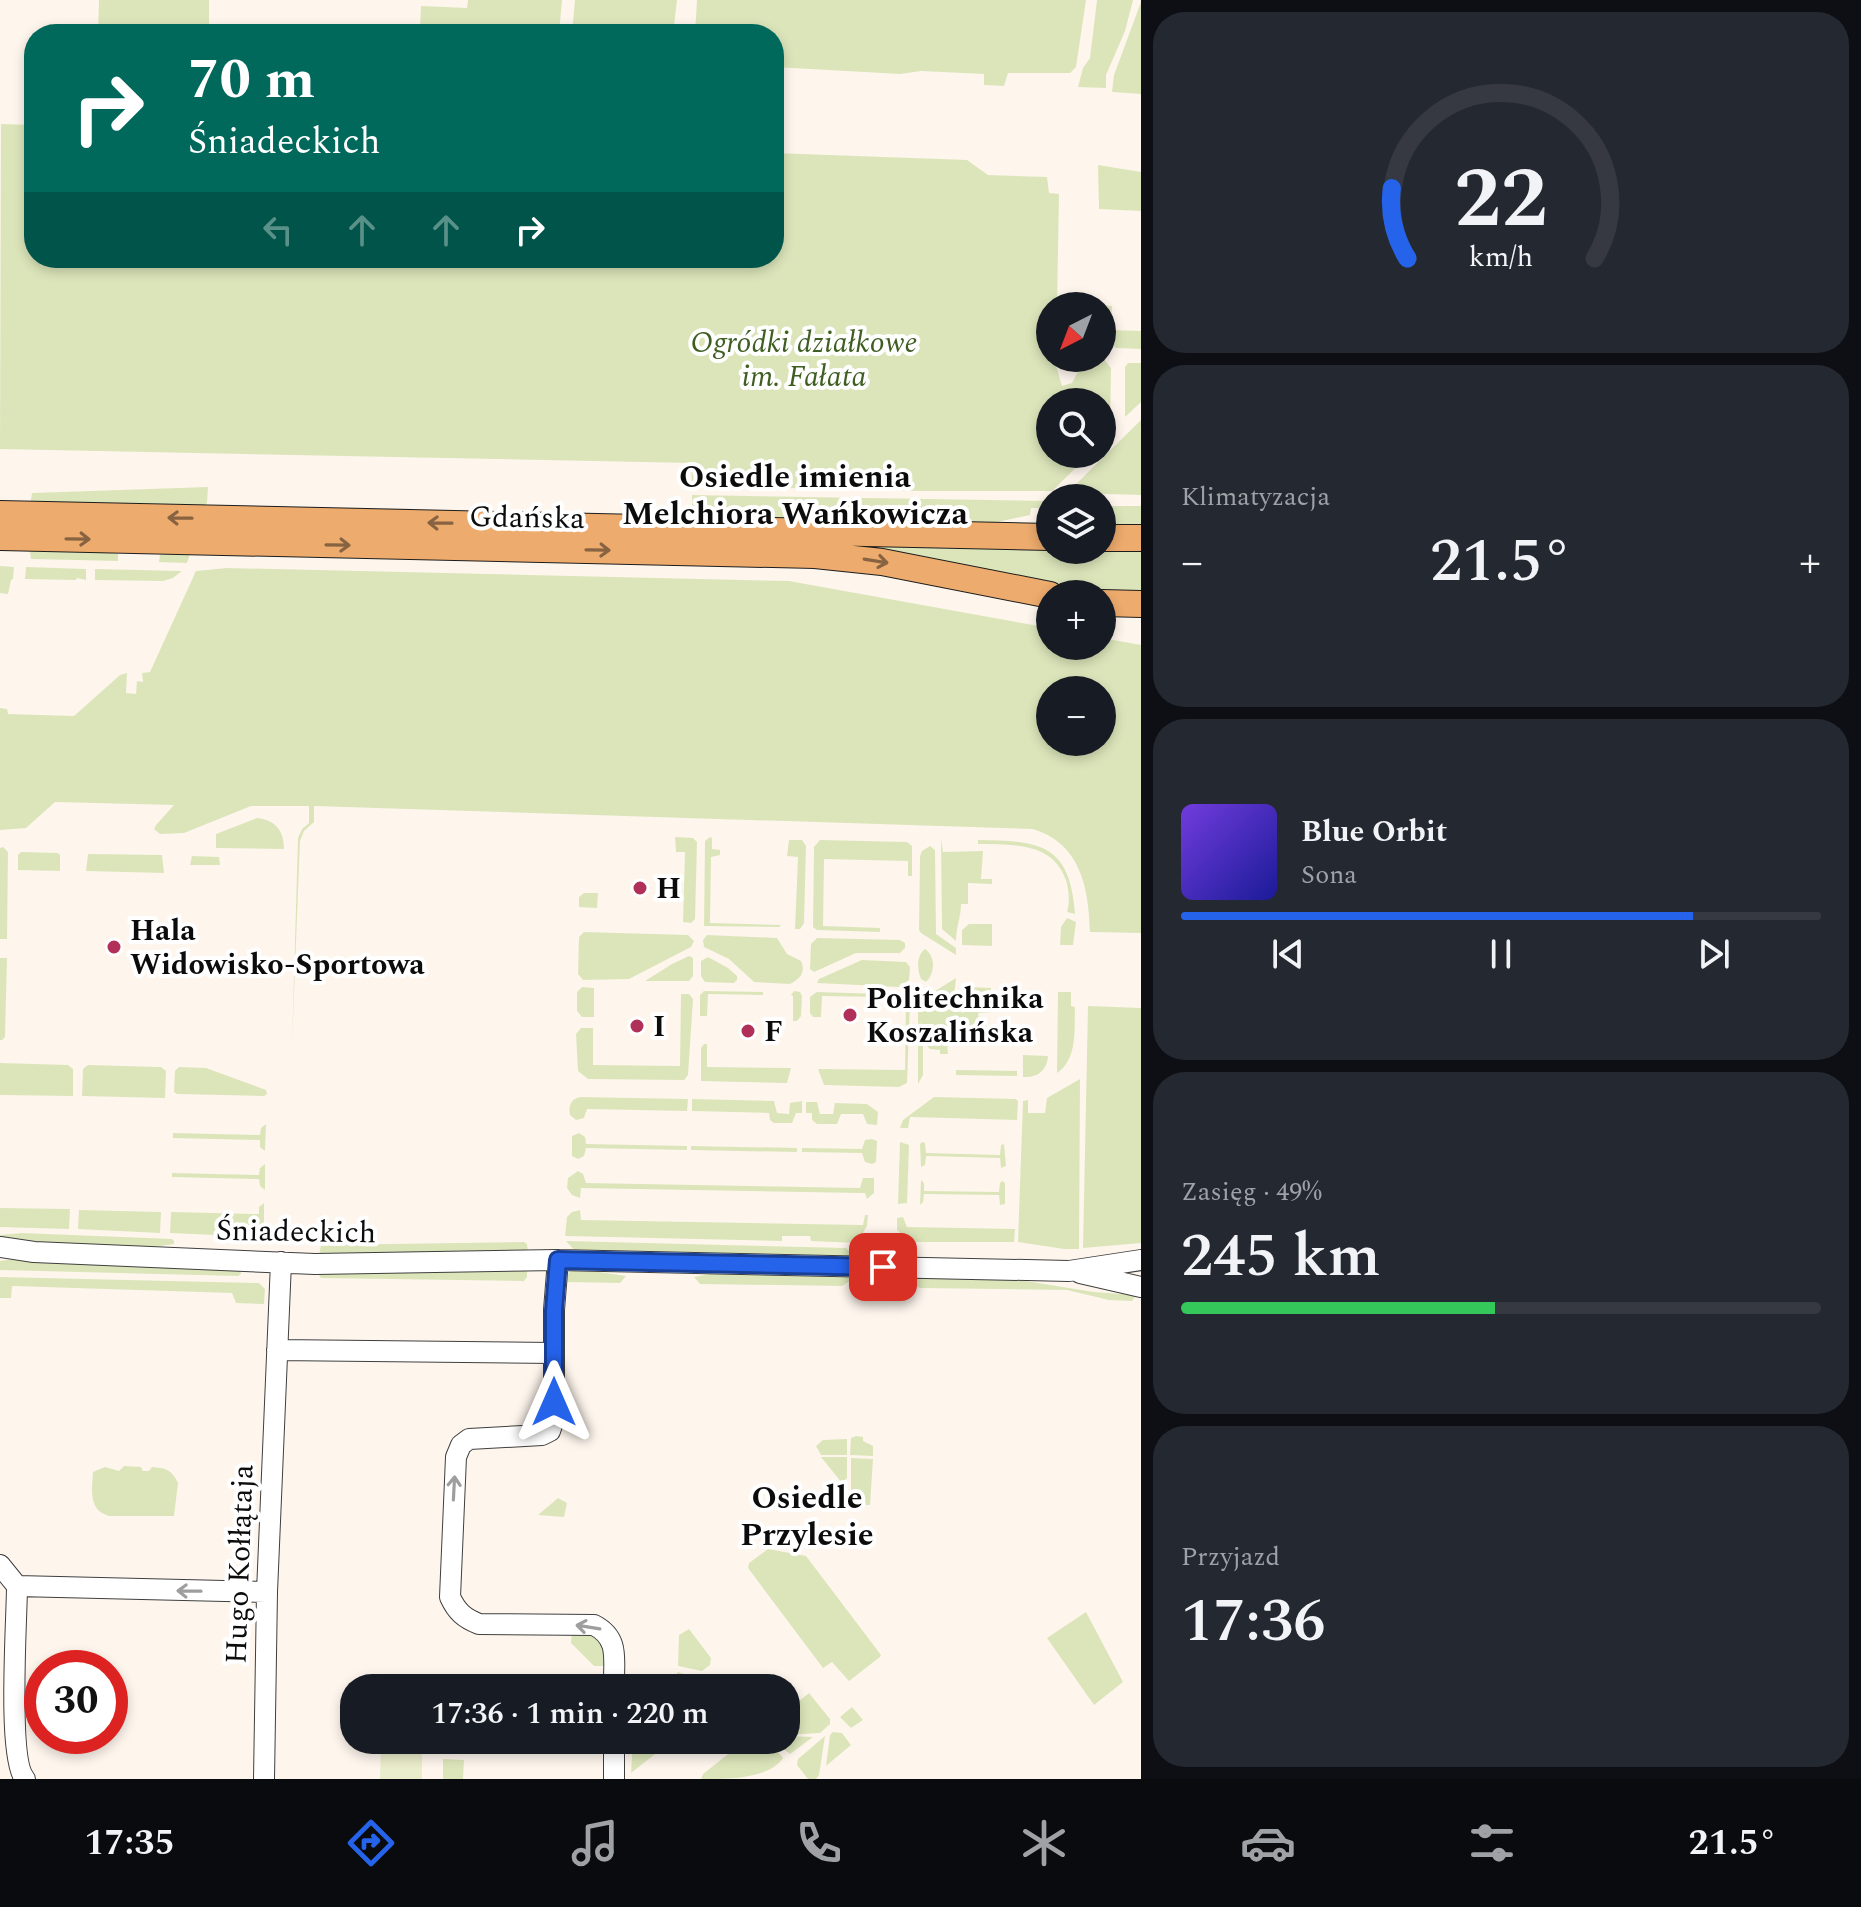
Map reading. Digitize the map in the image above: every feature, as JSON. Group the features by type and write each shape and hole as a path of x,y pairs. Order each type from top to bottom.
{"main road":[{"name":"Gdańska","path":"0,514 1036,537"},
{"name":"Gdańska","path":"0,537 826,555 882,562 1036,592"},
{"path":"1116,538 1141,538"}],"street":[{"name":"Śniadeckich","path":"0,1247 34,1252 281,1262 558,1260 1069,1271 1141,1260"},
{"name":"Śniadeckich","path":"0,1255 34,1252"},
{"path":"558,1260 554,1419 550,1431 542,1435 469,1439 461,1445 456,1457 450,1597 456,1610 479,1624 594,1625 608,1633 613,1644 614,1674"},
{"name":"Hugo Kołłątaja","path":"264,1779 267,1592 281,1262"},
{"name":"Śniadeckich","path":"1069,1271 1141,1287"},
{"path":"277,1350 554,1353"},
{"path":"0,1565 17,1586 8,1689 17,1764 25,1779"},
{"path":"17,1586 267,1592"},
{"path":"614,1754 614,1779"}],"green space":[{"path":"99,0 209,0 209,24 98,24"},
{"path":"468,0 562,0 560,24 420,24 421,6 467,8"},
{"path":"575,0 677,0 674,24 573,24"},
{"path":"697,0 1086,0 1076,67 1070,73 1008,73 1004,86 984,85 984,74 921,71 900,74 784,68 784,24 696,24"},
{"path":"1097,0 1133,0 1125,31 1106,75 1106,88 1078,87 1083,68 1090,58"},
{"path":"1141,2 1141,94 1112,92 1114,75"},
{"name":"Ogródki działkowe im. Fałata","path":"1,118 1,124 24,125 24,268 784,268 784,153 967,160 988,175 1047,177 1049,193 1059,194 1057,292 1036,292 1036,372 1058,372 1062,386 1072,383 1078,372 1111,372 1111,388 1036,388 1036,468 1076,468 1059,484 1036,484 1036,491 692,486 691,463 0,449"},
{"path":"1098,165 1141,172 1141,211 1099,209"},
{"path":"1116,330 1141,331 1141,349 1116,348"},
{"path":"1128,363 1141,363 1141,402 1125,417 1125,367"},
{"path":"1141,420 1141,495 1116,494 1116,484 1076,484 1092,468 1116,468 1116,445"},
{"path":"208,487 207,503 202,508 30,506 32,493"},
{"path":"692,495 1036,501 1036,508 1031,508 1030,515 979,526 696,517 692,511"},
{"path":"1116,506 1141,506 1141,528 1116,524"},
{"path":"878,540 1036,545 1036,564 1116,564 1116,548 1141,547 1141,595 1116,594 1116,580 1036,582 834,547"},
{"path":"29,545 64,546 118,554 118,561 31,559"},
{"path":"186,549 190,554 187,563 159,562 160,555"},
{"path":"0,566 14,567 8,594 0,593"},
{"path":"26,567 86,569 86,580 25,579"},
{"path":"227,568 789,581 1036,625 1036,660 1116,660 1116,641 1141,645 1141,933 1090,932 1087,899 1079,869 1061,844 1032,829 314,806 314,822 304,831 300,841 292,1044 298,838 309,823 309,806 251,806 184,833 160,834 154,829 174,805 55,802 26,828 0,830 0,708 7,709 8,714 74,716 120,675 127,673 126,693 136,694 137,681 143,682 142,673 150,672 196,571"},
{"path":"95,569 182,571 163,581 95,580"},
{"path":"257,818 269,821 278,828 284,849 216,848 216,834"},
{"path":"675,837 693,838 697,842 695,919 691,923 683,922 685,852 676,852"},
{"path":"710,837 712,849 720,850 720,855 711,857 710,923 781,925 779,927 704,926 705,841"},
{"path":"941,839 943,852 983,851 981,879 992,879 992,884 968,883 968,904 961,904 956,941 942,929"},
{"path":"789,840 802,840 806,846 804,923 800,929 795,929 798,857 787,856"},
{"path":"820,840 907,842 912,846 912,876 908,876 908,861 824,859 823,926 880,928 880,932 817,930 813,927 814,847"},
{"path":"978,840 1019,842 1048,851 1066,873 1075,914 1067,912 1069,896 1066,880 1051,858 1030,848 978,844"},
{"path":"930,846 935,850 936,934 956,948 956,955 919,930 920,856"},
{"path":"0,848 8,852 7,939 0,939"},
{"path":"21,852 58,853 60,871 18,870 18,855"},
{"path":"88,854 162,855 164,873 86,871"},
{"path":"192,856 219,857 220,865 190,865"},
{"path":"584,893 598,893 597,908 579,907 579,897"},
{"path":"1067,918 1076,922 1073,945 1060,945 1061,927"},
{"path":"969,924 992,924 992,946 962,945 962,930"},
{"path":"584,932 688,935 694,941 691,947 629,979 583,980 578,974 579,937"},
{"path":"707,935 777,938 787,954 801,961 802,972 790,984 754,982 729,959 704,947 703,940"},
{"path":"817,938 900,940 905,943 905,948 900,953 856,953 814,972 810,969 811,944"},
{"path":"925,949 933,965 926,982 921,979 918,967 920,955"},
{"path":"689,956 693,958 693,976 689,981 645,981 672,964"},
{"path":"708,957 728,968 737,980 734,983 705,982 701,976 701,961"},
{"path":"0,958 7,958 5,1037 2,1040 0,1040"},
{"path":"862,960 906,962 910,967 909,980 899,987 817,983 819,979"},
{"path":"956,978 953,1008 963,1013 964,1009 969,1009 966,987 991,988 991,1012 978,1013 981,1033 951,1033 949,1028 923,1027 923,1075 918,1084 918,1002 922,996"},
{"path":"582,987 594,988 594,1017 582,1017 577,1011 577,992"},
{"path":"704,991 763,992 763,995 708,994 707,1016 700,1016 700,995"},
{"path":"794,991 802,996 801,1016 797,1021 793,1021 791,995"},
{"path":"817,992 880,994 880,997 822,996 821,1017 813,1017 810,997"},
{"path":"1058,992 1071,992 1071,1006 1075,1007 1072,1052 1057,1073"},
{"path":"681,994 689,994 693,999 688,1075 684,1080 588,1079 578,1071 576,1034 581,1028 593,1028 593,1065 680,1066"},
{"path":"903,995 910,1002 907,1083 899,1087 824,1085 818,1069 905,1070 906,999"},
{"path":"1088,1006 1141,1008 1141,1243 1083,1248"},
{"path":"928,1030 946,1031 948,1054 940,1054 940,1050 927,1046"},
{"path":"707,1044 707,1067 791,1068 787,1083 701,1081 701,1048"},
{"path":"1023,1055 1048,1056 1046,1066 1037,1075 1023,1077"},
{"path":"0,1063 68,1065 73,1069 73,1096 0,1095"},
{"path":"88,1065 161,1067 166,1071 165,1098 82,1096 83,1069"},
{"path":"179,1067 206,1068 266,1090 267,1094 177,1094 174,1092 175,1071"},
{"path":"956,1070 1017,1071 1017,1076 956,1075"},
{"path":"1080,1079 1079,1249 1018,1242 1023,1101 1028,1100 1028,1113 1045,1113 1047,1098"},
{"path":"934,1097 1016,1099 1017,1120 910,1117 908,1128 900,1128 903,1120"},
{"path":"574,1099 688,1099 687,1111 587,1109 584,1118 576,1120 570,1115 570,1106"},
{"path":"692,1099 774,1101 777,1113 789,1114 790,1103 802,1101 802,1113 796,1113 792,1123 774,1123 769,1113 692,1111"},
{"path":"806,1102 817,1102 820,1114 833,1114 835,1103 867,1104 878,1112 877,1125 867,1124 863,1114 841,1114 837,1124 817,1124 812,1120 812,1113 806,1113"},
{"path":"266,1124 265,1151 260,1147 260,1140 173,1138 173,1133 260,1135 261,1128"},
{"path":"579,1133 585,1137 586,1144 687,1146 687,1150 586,1148 584,1156 578,1159 572,1156 572,1136"},
{"path":"865,1140 877,1141 876,1162 872,1164 865,1162 862,1153 802,1152 802,1148 862,1149"},
{"path":"900,1142 909,1145 907,1203 898,1204"},
{"path":"922,1142 925,1143 926,1153 1000,1155 1001,1145 1004,1144 1006,1166 1001,1168 1000,1158 926,1156 925,1165 921,1167"},
{"path":"691,1146 797,1148 797,1152 691,1150"},
{"path":"265,1164 265,1190 260,1186 259,1179 172,1177 172,1173 259,1175 260,1168"},
{"path":"578,1171 583,1174 586,1183 860,1188 863,1178 874,1178 874,1193 867,1199 865,1193 581,1188 580,1198 572,1195 567,1188 568,1178"},
{"path":"921,1180 924,1191 999,1192 1002,1181 1005,1183 1005,1204 1000,1205 999,1195 924,1194 920,1205"},
{"path":"264,1203 264,1237 170,1233 171,1212 259,1214 259,1207"},
{"path":"0,1208 70,1209 69,1229 0,1227"},
{"path":"79,1210 161,1212 160,1233 78,1229"},
{"path":"580,1210 581,1220 863,1225 865,1215 868,1215 867,1226 857,1243 811,1241 810,1236 782,1236 782,1241 565,1236 567,1217"},
{"path":"903,1217 907,1227 1015,1229 1014,1242 910,1242 897,1230 897,1218"},
{"path":"22,1233 172,1239 174,1244 141,1249 0,1242 0,1235"},
{"path":"566,1241 846,1248 851,1253 851,1259 576,1252"},
{"path":"524,1242 528,1253 319,1256 321,1245"},
{"path":"13,1259 240,1269 241,1274 0,1270 0,1261"},
{"path":"527,1268 524,1281 321,1278 319,1275 319,1271"},
{"path":"579,1269 626,1276 620,1283 563,1282 569,1272"},
{"path":"725,1271 850,1274 850,1281 842,1286 700,1284 694,1277"},
{"path":"914,1275 1006,1278 1135,1297 1132,1301 1109,1300 1067,1290 920,1288 915,1285"},
{"path":"0,1277 259,1283 265,1289 264,1304 236,1303 232,1293 12,1286 11,1298 0,1298"},
{"path":"863,1437 863,1441 873,1446 873,1456 850,1455 851,1438"},
{"path":"847,1439 847,1455 821,1455 816,1446 823,1440"},
{"path":"821,1457 847,1457 847,1478 842,1483"},
{"path":"851,1458 873,1459 870,1505 861,1505 851,1493"},
{"path":"124,1466 141,1467 143,1471 157,1467 171,1472 178,1483 174,1516 109,1516 98,1509 93,1498 93,1472 105,1467 119,1471"},
{"path":"558,1498 567,1503 564,1517 538,1515"},
{"path":"768,1549 806,1556 880,1657 849,1681 832,1662 823,1668 748,1568 749,1563"},
{"path":"1086,1612 1123,1682 1094,1705 1047,1638"},
{"path":"689,1629 711,1658 710,1665 702,1671 678,1666 679,1635"},
{"path":"572,1632 594,1635 602,1641 606,1666 594,1666 571,1643"},
{"path":"809,1693 830,1719 830,1724 820,1733 800,1734 800,1700"},
{"path":"852,1707 863,1720 851,1728 840,1717"},
{"path":"833,1732 842,1733 851,1745 826,1766 830,1735"},
{"path":"825,1736 819,1775 816,1779 808,1779 797,1765 798,1759"},
{"path":"800,1737 813,1737 800,1747"},
{"path":"381,1754 422,1754 422,1779 380,1779"},
{"path":"632,1754 655,1754 631,1773"},
{"path":"728,1754 780,1754 783,1758 777,1765 758,1774 701,1779"},
{"path":"443,1759 464,1760 463,1779 443,1779"}],"place":[{"name":"H","path":"640,888"},
{"name":"Hala Widowisko-Sportowa","path":"114,947"},
{"name":"Politechnika Koszalińska","path":"850,1015"},
{"name":"I","path":"637,1026"},
{"name":"F","path":"748,1031"}],"district":[{"name":"Osiedle imienia Melchiora Wańkowicza","path":"795,494"},
{"name":"Osiedle Przylesie","path":"807,1516"}],"route":[{"path":"554,1402 554,1310 558,1260 883,1267"}]}
